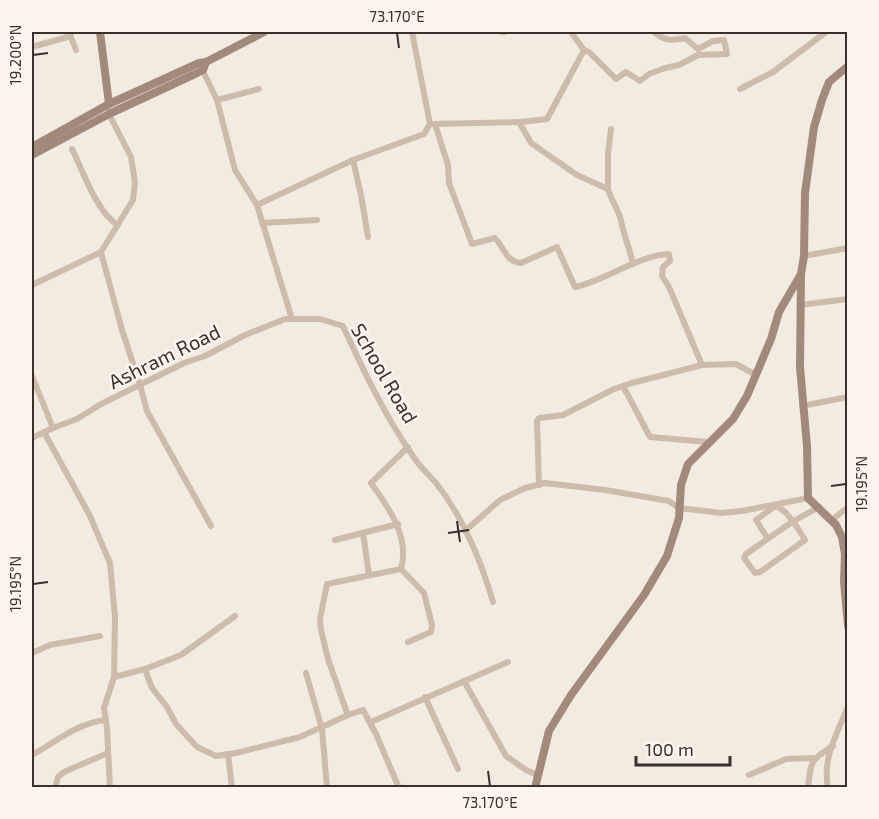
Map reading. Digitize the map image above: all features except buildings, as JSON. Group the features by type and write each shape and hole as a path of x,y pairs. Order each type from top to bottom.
{"street":[{"path":"32,285 101,252 133,200 135,182 131,157 109,114 100,32"},
{"path":"32,154 264,32"},
{"path":"412,32 433,124 448,165 449,183 472,244 495,238 510,260 517,263 557,247 575,287 664,254 670,257 663,267 662,276 669,287 702,365"},
{"path":"571,32 584,50 589,52 616,80 626,72 640,81 649,74 679,65 698,55 727,54 724,40 712,41 698,48 685,38 673,41 663,39 654,32"},
{"path":"740,89 773,72 826,32"},
{"path":"32,47 70,34 76,50"},
{"path":"257,205 352,160 424,134 433,124 548,119 584,50"},
{"path":"32,147 109,104 203,65"},
{"path":"203,65 218,100 235,170 257,205 292,319"},
{"path":"808,498 809,469 800,368 800,305 805,194 814,128 822,100 829,82 848,66"},
{"path":"218,100 259,89"},
{"path":"519,122 531,143 577,175 608,189"},
{"path":"611,129 608,189 621,220 633,264"},
{"path":"72,150 110,220 118,225"},
{"path":"352,160 362,195 368,237"},
{"path":"262,223 318,220"},
{"path":"804,256 848,249"},
{"path":"101,252 147,411 211,526"},
{"path":"535,788 549,731 558,714 644,595 667,556 675,536 679,518 681,485 688,464 732,419 756,375 779,312 801,274"},
{"path":"800,305 848,299"},
{"name":"Ashram Road","path":"32,438 77,419 101,404 184,363 205,356 269,325 292,319"},
{"name":"School Road","path":"292,319 320,319 343,326 362,369 408,447"},
{"path":"539,485 538,419 563,415 623,386 702,365 736,364 756,375"},
{"path":"32,376 53,428"},
{"path":"623,386 650,437 708,442"},
{"path":"802,406 848,397"},
{"path":"44,432 90,516 110,563 115,601 114,677 104,708 110,788"},
{"path":"401,569 403,561 398,524 371,483 408,447 440,490 465,531 486,579 493,602"},
{"path":"465,531 500,500 525,488 545,483 669,501 679,508 733,513 808,498"},
{"path":"808,498 832,520 843,537 848,626"},
{"path":"768,538 756,522 757,518 775,506 783,510 792,522 804,538 804,541 760,572 755,573 745,556 792,522 819,507"},
{"path":"832,520 848,507"},
{"path":"335,540 398,524"},
{"path":"363,533 369,575"},
{"path":"348,715 328,659 320,619 327,584 401,569"},
{"path":"401,569 424,593 432,625 431,632 408,642"},
{"path":"114,677 145,669 189,651 235,616"},
{"path":"32,653 51,645 100,636"},
{"path":"371,722 508,662"},
{"path":"145,669 152,688 168,707 176,724 197,747 216,756 300,737 363,710 371,722 399,788"},
{"path":"306,673 322,729 327,788"},
{"path":"464,681 506,756 526,770 538,775"},
{"path":"425,697 458,769"},
{"path":"828,788 826,768 832,746 848,707"},
{"path":"32,755 81,726 106,720"},
{"path":"749,775 786,759 814,758 832,746"},
{"path":"55,788 58,777 64,772 108,753"},
{"path":"228,754 232,788"},
{"path":"808,788 814,758"}]}
